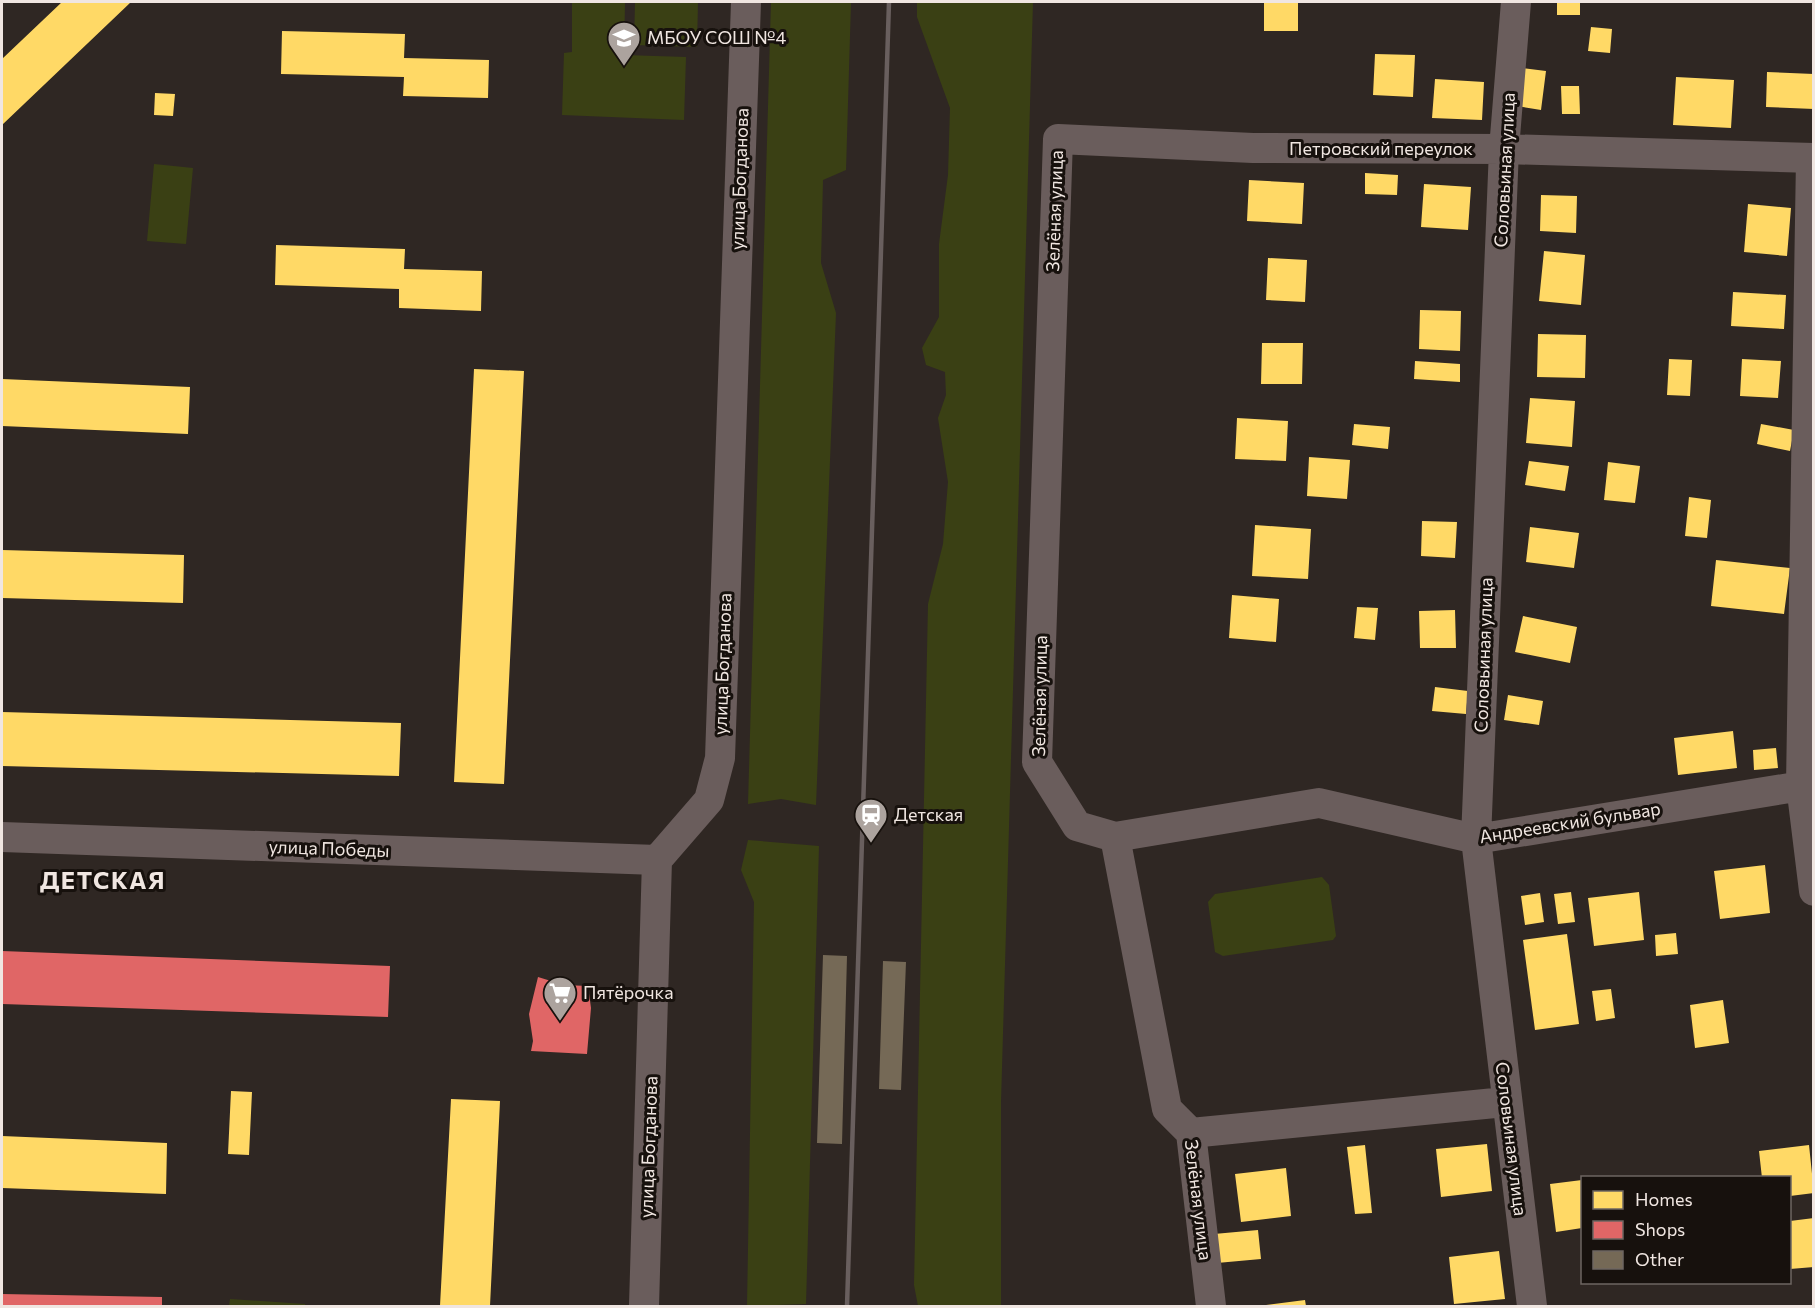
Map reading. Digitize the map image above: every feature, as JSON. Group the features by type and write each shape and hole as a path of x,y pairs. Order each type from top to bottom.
{"street":[{"name":"улица Богданова","path":"644,1306 657,860 709,800 720,758 746,2"},
{"name":"Соловьиная улица","path":"1515,2 1504,149 1476,839 1505,1102 1532,1306"},
{"name":"Петровский переулок","path":"1058,139 1253,148 1504,149 1812,158"},
{"name":"Зелёная улица","path":"1058,139 1036,762 1077,826 1115,837 1167,1109 1191,1133 1211,1306"},
{"path":"1812,158 1808,785 1814,891"},
{"name":"Андреевский бульвар","path":"1115,837 1319,803 1476,839 1808,785"},
{"name":"улица Победы","path":"2,837 657,860"},
{"path":"1191,1133 1505,1102"}],"green space":[{"path":"572,2 625,2 624,55 686,57 684,120 562,115 564,53 572,52"},
{"path":"635,2 698,2 697,47 634,45"},
{"path":"771,2 851,2 846,170 823,180 821,263 836,313 816,805 781,799 748,804"},
{"path":"917,2 1033,2 1001,1102 1001,1306 918,1306 914,1285 928,604 943,544 948,482 938,418 946,395 945,372 926,365 922,348 939,317 939,244 948,175 950,108 917,17"},
{"path":"154,164 193,168 186,244 147,241"},
{"path":"748,840 819,846 806,1304 747,1306 754,902 741,870"},
{"path":"1322,877 1329,885 1336,936 1333,940 1223,956 1215,952 1208,902 1215,894"},
{"path":"230,1299 305,1304 305,1306 229,1306"}],"building: Homes":[{"path":"62,2 131,2 2,125 2,59"},
{"path":"1264,2 1298,2 1298,31 1264,31"},
{"path":"1557,2 1580,2 1580,15 1557,15"},
{"path":"1591,27 1612,29 1610,53 1588,51"},
{"path":"282,31 405,34 404,58 489,60 488,98 403,96 404,77 281,74"},
{"path":"1375,54 1415,55 1413,97 1373,95"},
{"path":"1523,68 1546,71 1541,110 1517,106"},
{"path":"1767,72 1814,74 1814,109 1766,107"},
{"path":"1676,77 1734,80 1731,128 1673,125"},
{"path":"1435,79 1484,82 1482,120 1432,118"},
{"path":"1561,86 1579,86 1580,114 1562,114"},
{"path":"155,93 175,94 173,116 154,115"},
{"path":"1365,173 1398,175 1397,195 1365,194"},
{"path":"1249,180 1304,183 1302,224 1247,221"},
{"path":"1424,184 1471,187 1468,230 1421,227"},
{"path":"1541,195 1577,196 1576,233 1540,231"},
{"path":"1748,204 1791,208 1787,256 1744,252"},
{"path":"276,245 405,249 404,269 482,271 481,311 399,308 399,289 275,285"},
{"path":"1544,251 1585,255 1581,305 1539,301"},
{"path":"1268,258 1307,260 1305,302 1266,300"},
{"path":"1733,292 1786,295 1784,329 1731,326"},
{"path":"1420,310 1461,311 1460,351 1419,349"},
{"path":"1538,334 1586,335 1585,378 1537,377"},
{"path":"1262,343 1303,343 1302,384 1261,384"},
{"path":"1669,359 1692,360 1690,396 1667,395"},
{"path":"1742,359 1781,361 1778,398 1740,396"},
{"path":"1415,361 1460,364 1460,382 1414,379"},
{"path":"474,369 524,371 504,784 454,782"},
{"path":"2,379 190,387 188,434 2,426"},
{"path":"1530,398 1575,401 1572,447 1526,443"},
{"path":"1237,418 1288,421 1286,461 1235,459"},
{"path":"1354,424 1390,427 1388,449 1352,445"},
{"path":"1761,424 1794,430 1790,451 1757,444"},
{"path":"1309,457 1350,460 1347,499 1307,496"},
{"path":"1529,461 1569,466 1565,491 1525,485"},
{"path":"1608,462 1640,466 1635,503 1604,500"},
{"path":"1689,497 1711,500 1707,538 1685,536"},
{"path":"1422,521 1457,522 1455,558 1421,556"},
{"path":"1255,525 1311,529 1308,579 1252,576"},
{"path":"1530,527 1579,533 1574,568 1526,562"},
{"path":"2,550 184,555 183,603 2,598"},
{"path":"1716,560 1790,568 1784,614 1711,606"},
{"path":"1232,595 1279,599 1276,642 1229,638"},
{"path":"1357,607 1378,608 1375,640 1354,638"},
{"path":"1455,610 1456,648 1420,648 1419,611"},
{"path":"1523,616 1577,627 1570,663 1515,652"},
{"path":"1435,687 1468,691 1466,714 1432,711"},
{"path":"1508,695 1543,701 1539,725 1504,720"},
{"path":"2,712 401,723 399,776 2,766"},
{"path":"1733,731 1737,768 1678,775 1674,738"},
{"path":"1776,748 1778,768 1754,770 1753,750"},
{"path":"1765,865 1770,913 1720,919 1714,871"},
{"path":"1571,892 1575,922 1558,924 1554,894"},
{"path":"1639,892 1644,940 1594,946 1588,898"},
{"path":"1540,893 1544,922 1525,925 1521,896"},
{"path":"1676,933 1678,954 1656,956 1655,935"},
{"path":"1567,934 1579,1024 1535,1030 1523,940"},
{"path":"1611,989 1615,1018 1596,1021 1592,991"},
{"path":"1723,1000 1729,1043 1695,1048 1690,1005"},
{"path":"231,1091 252,1092 249,1155 228,1154"},
{"path":"451,1099 500,1101 490,1306 440,1306"},
{"path":"2,1136 167,1143 166,1194 2,1188"},
{"path":"1487,1144 1492,1191 1441,1197 1436,1149"},
{"path":"1365,1145 1372,1213 1355,1214 1347,1147"},
{"path":"1809,1145 1814,1193 1791,1196 1791,1176 1762,1176 1759,1151"},
{"path":"1286,1168 1291,1216 1241,1222 1235,1174"},
{"path":"1581,1180 1581,1228 1556,1232 1550,1184"},
{"path":"1814,1218 1814,1267 1791,1269 1791,1221"},
{"path":"1258,1230 1261,1259 1217,1263 1214,1234"},
{"path":"1499,1251 1505,1299 1454,1304 1449,1257"},
{"path":"1305,1300 1306,1306 1266,1306 1266,1305"}],"building: Shops":[{"path":"2,951 390,966 388,1017 2,1004"},
{"name":"Пятёрочка","path":"538,977 564,985 588,986 591,1008 587,1054 531,1051 533,1041 529,1014"},
{"path":"2,1294 162,1297 162,1306 2,1306"}],"building: Other":[{"path":"823,955 847,956 842,1144 817,1143"},
{"path":"883,961 906,962 901,1090 879,1089"}],"railway":[{"path":"847,1306 889,2"}],"place":[{"name":"МБОУ СОШ №4","path":"624,67"},
{"name":"Детская","path":"871,844"},
{"name":"Пятёрочка","path":"560,1022"}],"district":[{"name":"ДЕТСКАЯ","path":"103,881"}]}
